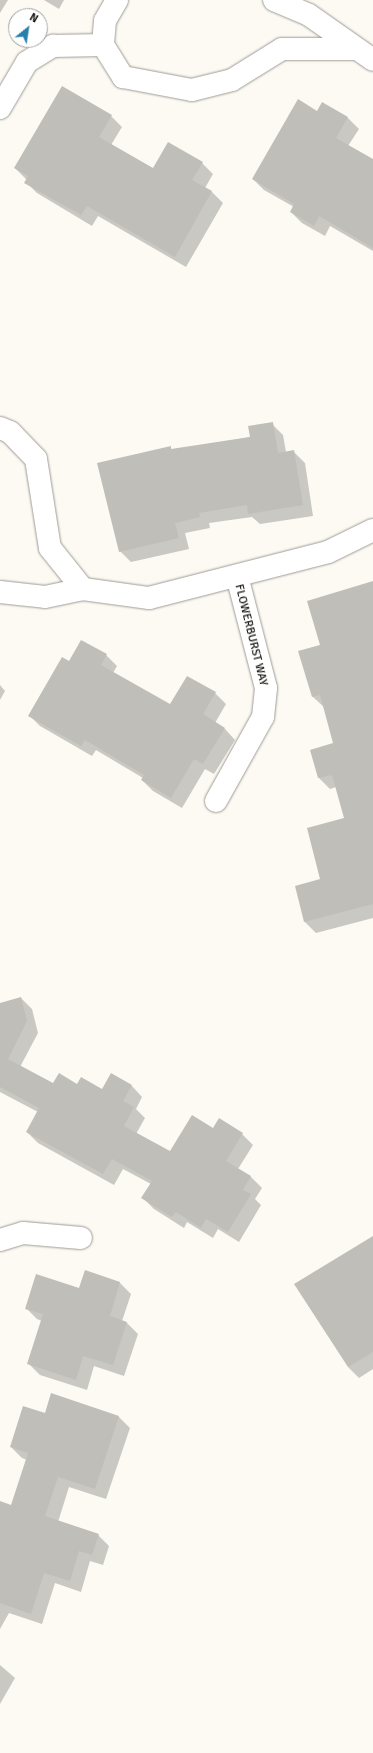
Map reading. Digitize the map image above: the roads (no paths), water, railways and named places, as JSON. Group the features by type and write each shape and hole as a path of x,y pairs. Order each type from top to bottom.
{"street":[{"path":"117,0 105,21 103,45 123,77 192,90 232,80 282,49 364,55"},
{"path":"274,0 309,15 364,55"},
{"path":"0,108 26,62 53,46 103,45"},
{"path":"0,428 10,432 36,460 50,548 83,589"},
{"name":"FLOWERBURST WAY","path":"0,592 45,597 83,589 149,598 328,552 373,530"},
{"name":"FLOWERBURST WAY","path":"216,801 263,716 266,688 237,576"},
{"path":"0,1240 23,1233 81,1238"}]}
